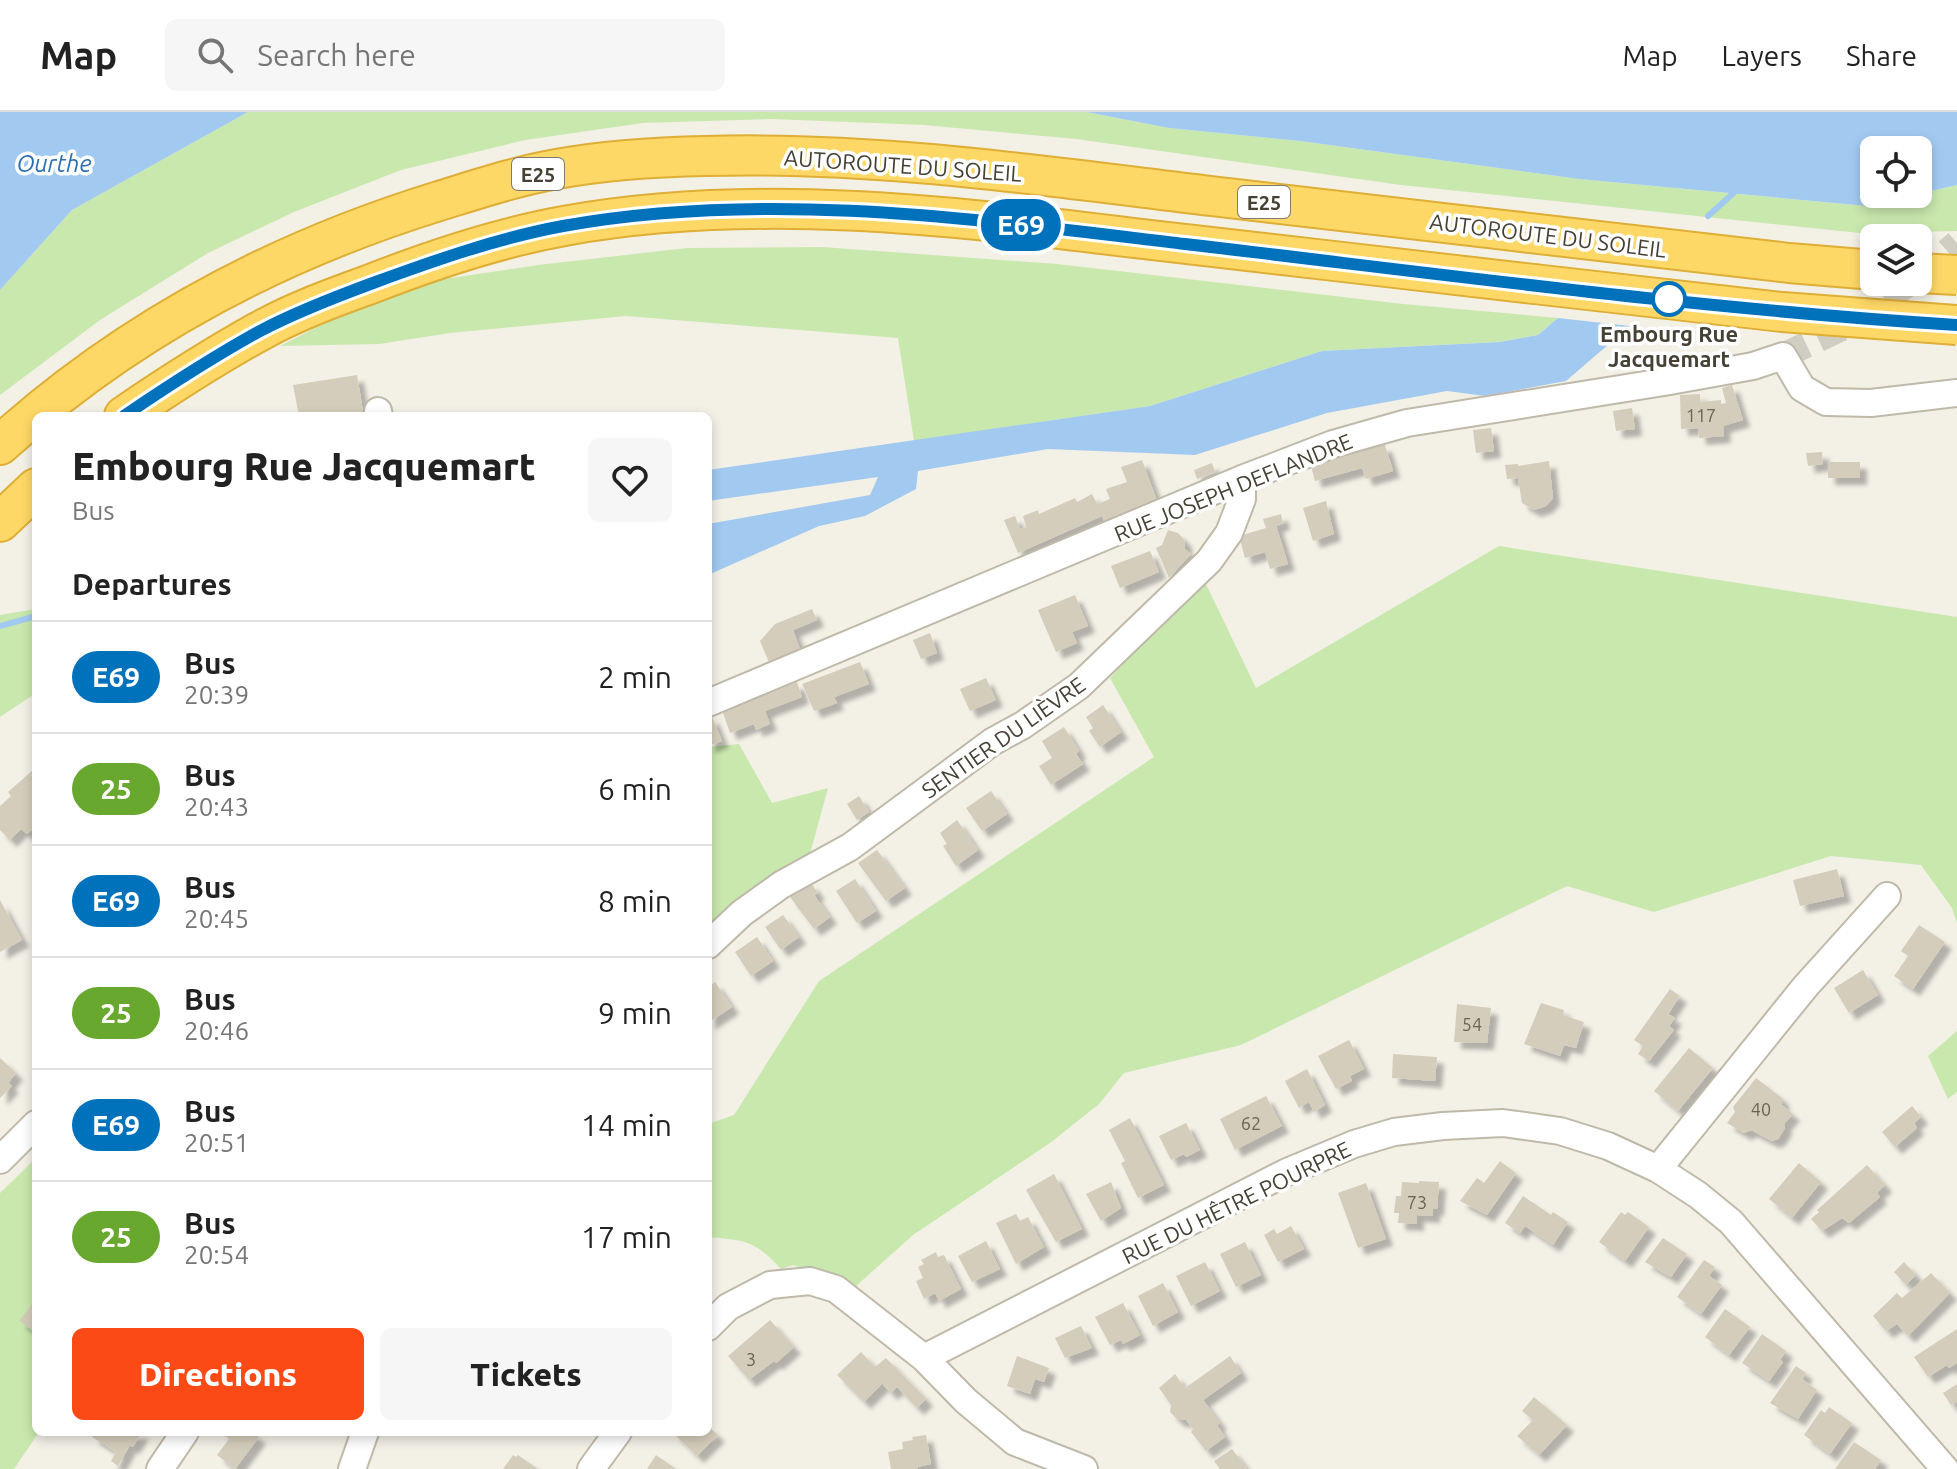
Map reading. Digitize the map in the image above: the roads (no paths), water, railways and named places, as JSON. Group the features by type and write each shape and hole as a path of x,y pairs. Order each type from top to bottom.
{"highway":[{"name":"AUTOROUTE DU SOLEIL","path":"39,412 86,373 155,328 242,279 316,244 478,188 556,169 627,160 806,156 951,165 1860,269"},
{"name":"E25","path":"130,412 263,329 335,297 491,242 564,226 630,217 718,211 809,210 901,214 1038,226 1782,312 1957,325"},
{"path":"1932,274 1957,275"},
{"name":"AUTOROUTE DU SOLEIL","path":"0,445 32,418"},
{"path":"0,522 32,492"}],"street":[{"name":"RUE JOSEPH DEFLANDRE","path":"712,701 1242,479 1333,444 1407,423 1670,381 1753,366 1783,356 1802,388 1826,402 1871,403 1957,393"},
{"name":"SENTIER DU LIÈVRE","path":"712,941 742,913 781,885 850,847 992,742 1023,725 1079,686 1209,561 1229,533 1242,499 1242,479"},
{"path":"1658,1169 1805,987 1887,896"},
{"name":"RUE DU HÊTRE POURPRE","path":"924,1358 1329,1153 1394,1132 1503,1123 1560,1131 1608,1146 1658,1169 1698,1195 1731,1222 1945,1469"},
{"path":"712,1323 728,1307 770,1285 810,1281 836,1289 924,1358 977,1412 1015,1442 1084,1469"},
{"path":"160,1469 182,1436"},
{"path":"352,1469 364,1436"},
{"path":"591,1469 615,1436"}],"water":[{"name":"Ourthe","path":"0,112 248,112 72,210 0,290"},
{"path":"1086,112 1957,112 1957,185 1932,191 1932,136 1860,136 1860,205 1579,179 1300,141 1169,128"},
{"path":"1558,318 1630,326 1566,381 1485,396 1447,391 1327,413 1195,455 1048,449 918,471 916,489 865,516 819,526 712,573 712,523 870,495 878,477 712,500 712,469 1150,406 1322,351 1499,342 1538,335"}],"waterway":[{"path":"1708,216 1738,189"},
{"path":"0,626 32,617"}],"tunnel":[{"path":"1932,265 1957,243"},
{"path":"1783,356 1850,324 1891,296"}],"place":[{"name":"Embourg Rue Jacquemart","path":"1669,299"}]}
